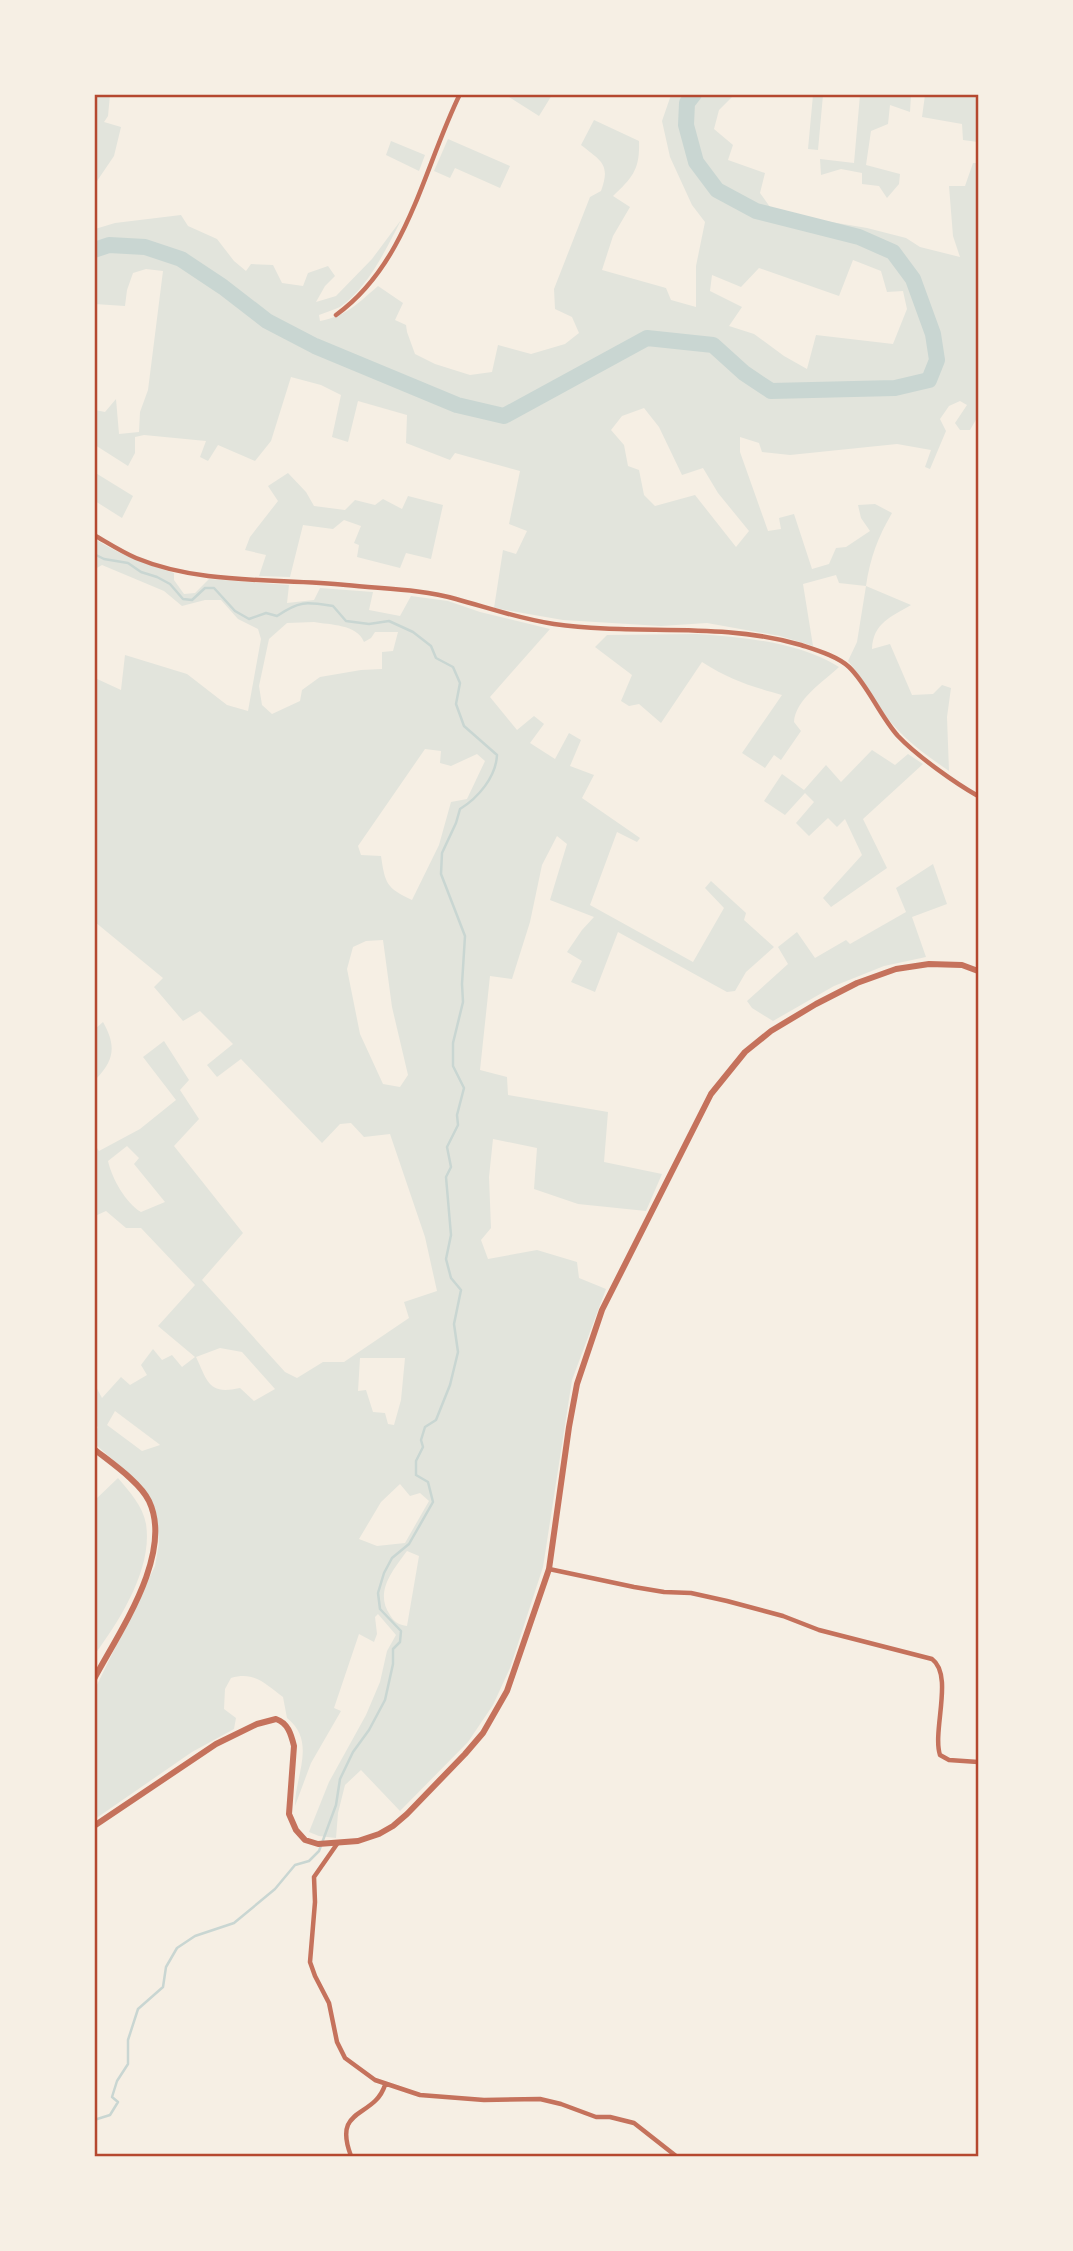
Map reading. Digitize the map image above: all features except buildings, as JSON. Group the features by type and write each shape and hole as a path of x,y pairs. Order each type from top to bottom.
{"street":[{"path":"336,315 368,287 379,273 410,217 460,94"},
{"path":"94,535 136,558 181,571 423,592 554,624 619,629 719,631 801,646 829,655 848,666 899,737 956,784 978,796"},
{"path":"94,1826 216,1744 257,1724 276,1719 286,1725 294,1746 289,1804 292,1823 306,1840 318,1844 358,1841 379,1834 407,1814 483,1733 507,1691 549,1569 577,1384 598,1320 626,1259 711,1094 745,1052 771,1031 857,983 896,969 929,964 962,965 978,971"},
{"path":"94,1449 142,1491 148,1500 155,1541 151,1566 94,1679"},
{"path":"549,1569 634,1587 691,1593 727,1601 783,1616 819,1630 932,1659 939,1667 942,1680 938,1744 940,1755 948,1760 978,1762"},
{"path":"337,1844 314,1877 315,1902 310,1962 329,2003 340,2052 365,2074 384,2085 420,2095 484,2101 526,2098 634,2123 676,2157"},
{"path":"351,2157 346,2136 350,2120 375,2102 384,2085"}],"shaded area":[{"path":"510,94 552,95 539,116 509,97"},
{"path":"96,95 110,95 108,116 104,122 121,127 114,156 95,184"},
{"path":"671,95 734,95 719,110 714,129 733,145 728,160 765,173 760,193 770,207 906,238 920,247 960,257 953,236 949,186 965,186 973,163 978,163 978,416 970,430 960,430 955,423 967,405 960,401 949,406 940,419 946,431 930,469 925,467 931,450 897,444 790,455 762,452 759,443 740,437 740,452 768,531 781,529 779,518 794,514 812,569 829,564 836,548 846,547 870,531 861,518 858,505 875,504 892,513 875,548 866,586 839,583 836,575 803,584 813,646 780,636 707,623 661,626 563,620 494,608 503,550 516,554 527,531 509,524 520,471 455,453 450,460 406,443 407,415 358,401 348,442 332,437 341,395 321,385 291,377 271,441 255,461 218,445 208,461 200,457 206,441 144,435 135,437 135,453 128,466 95,445 95,410 105,412 116,399 119,434 139,432 140,412 148,390 163,271 146,269 133,273 125,306 95,304 95,229 115,223 181,215 188,226 217,239 234,261 246,271 251,264 273,265 282,283 303,286 308,273 328,266 335,276 325,286 316,302 336,296 372,259 401,220 359,290 340,307 319,315 320,321 345,312 378,286 403,303 395,320 406,325 415,354 435,364 470,375 492,372 498,345 531,354 565,344 579,333 572,317 555,309 554,289 590,197 601,191 604,182 602,164 581,145 594,120 639,141 634,172 613,196 630,207 613,236 602,270 666,288 671,300 696,307 696,266 705,222 692,205 670,157 662,121","holes":["853,260 881,271 887,292 903,291 907,309 893,344 816,335 807,369 754,334 729,326 742,307 710,291 712,275 741,287 759,268 839,296","644,408 659,427 682,475 703,468 718,493 749,531 736,547 695,495 655,506 644,495 639,470 628,466 624,445 611,430 622,416"]},
{"path":"813,95 823,95 818,150 808,149"},
{"path":"860,95 911,95 910,112 890,105 888,124 871,131 866,165 900,174 899,184 887,198 879,186 862,184 862,173 841,169 821,175 820,159 854,163"},
{"path":"925,95 978,95 978,142 963,140 962,124 922,117"},
{"path":"448,139 510,166 500,188 455,168 450,178 434,171"},
{"path":"391,141 425,155 419,171 386,155"},
{"path":"94,472 133,496 122,518 95,501"},
{"path":"288,473 306,492 314,506 345,510 355,500 375,505 383,499 402,509 408,496 443,505 431,559 406,553 400,568 357,557 359,545 354,543 361,526 344,520 333,529 303,525 290,577 259,576 266,555 245,550 250,537 278,501 268,486"},
{"path":"95,539 133,559 174,573 174,580 184,594 195,593 209,579 289,585 287,603 314,600 320,588 373,592 369,610 400,616 411,596 448,601 480,612 550,629 490,697 517,730 534,716 544,724 530,743 555,759 569,733 581,740 570,766 594,775 582,798 640,838 637,842 617,832 590,905 693,962 724,908 705,888 711,881 746,913 744,920 774,947 746,972 735,991 727,992 618,932 595,992 571,982 582,961 567,952 594,917 550,900 567,844 557,836 542,865 530,922 512,979 490,976 480,1070 507,1077 508,1095 608,1112 604,1162 662,1174 646,1211 578,1204 534,1189 537,1148 493,1139 489,1177 491,1228 481,1240 488,1259 537,1250 577,1262 579,1278 606,1289 572,1380 543,1567 510,1668 493,1705 468,1742 400,1811 361,1770 345,1785 338,1813 336,1838 309,1832 329,1782 366,1715 380,1682 387,1651 396,1635 378,1614 375,1617 377,1634 374,1642 359,1634 334,1708 341,1711 311,1763 295,1806 303,1748 301,1738 296,1727 287,1718 283,1697 259,1680 239,1676 231,1678 225,1689 224,1709 236,1718 234,1729 192,1752 95,1819 95,1689 155,1566 159,1543 156,1514 149,1496 135,1479 95,1444 98,1427 95,1425 94,1383 102,1398 121,1377 130,1385 147,1375 141,1365 153,1349 162,1360 172,1355 182,1367 195,1357 158,1326 195,1285 141,1228 126,1228 106,1211 95,1216 95,1145 99,1151 140,1129 176,1100 143,1057 164,1041 189,1080 180,1090 199,1119 174,1146 243,1233 202,1280 285,1372 297,1378 323,1362 344,1362 409,1318 404,1302 437,1291 425,1237 390,1134 364,1137 351,1123 340,1124 322,1143 241,1059 217,1077 207,1065 233,1044 200,1011 183,1021 154,987 163,978 95,922 95,678 121,690 125,655 187,674 227,705 248,711 261,639 258,629 238,619 221,600 205,600 182,606 164,591 102,565 95,569","holes":["314,622 342,626 355,632 364,642 375,632 398,632 393,651 382,652 382,669 320,677 302,690 300,701 272,714 262,705 259,686 269,639 287,623","425,749 441,751 440,763 451,766 477,754 485,761 467,799 451,802 439,845 412,900 388,884 381,856 361,855 358,846","383,940 392,1007 408,1075 400,1087 383,1084 360,1034 347,969 353,947 366,941","127,1146 139,1158 134,1164 165,1202 141,1212 125,1197 108,1161","220,1348 242,1352 275,1389 254,1401 240,1388 221,1390 207,1380 196,1357","360,1358 405,1358 401,1400 394,1425 388,1424 385,1413 373,1412 366,1390 358,1391","115,1411 160,1445 142,1451 107,1425","400,1484 410,1496 420,1493 429,1501 405,1543 377,1546 359,1539 381,1502","407,1551 419,1556 407,1626 395,1621 386,1606 385,1590 391,1574"]},
{"path":"866,586 911,605 884,622 876,633 872,649 890,644 912,695 933,694 942,685 951,688 947,717 949,771 923,753 886,716 848,661 857,642"},
{"path":"697,634 752,639 788,646 823,658 839,667 799,706 794,722 801,731 781,760 774,755 765,768 742,753 782,695 740,682 702,662 661,723 639,704 629,706 621,701 632,675 595,647 607,635"},
{"path":"872,750 895,765 908,754 923,764 863,819 887,868 831,907 823,898 862,855 845,819 837,827 828,818 809,836 796,823 814,802 805,793 785,815 764,801 782,774 804,790 826,765 841,782"},
{"path":"933,864 947,904 912,917 926,957 884,966 834,986 773,1021 752,1008 747,1001 788,964 778,947 797,932 815,958 846,940 850,944 906,912 896,888"},
{"path":"103,1022 112,1045 110,1059 96,1079 95,1029"},
{"path":"118,1478 142,1511 147,1541 140,1576 124,1610 95,1654 95,1500"}],"waterway":[{"path":"94,250 109,245 145,247 181,259 267,321 315,346 457,405 504,416 647,338 713,345 744,373 771,391 895,388 929,380 937,360 933,334 913,279 893,252 859,237 756,211 717,190 696,162 686,125 687,103 694,94"},
{"path":"94,554 104,559 128,563 141,572 157,577 170,584 183,599 192,600 205,588 214,588 235,611 249,619 266,613 277,616 298,605 317,604 333,606 346,621 369,624 389,621 413,632 431,646 436,658 453,667 460,683 456,704 464,726 497,755 490,779 473,799 460,809 442,853 441,874 465,936 463,1002 453,1043 453,1066 464,1088 457,1115 458,1125 447,1147 451,1167 446,1177 451,1235 446,1259 451,1278 461,1290 454,1324 458,1352 450,1385 436,1420 425,1427 421,1440 423,1447 416,1461 416,1475 428,1482 433,1502 409,1544 392,1558 378,1593 380,1609 401,1631 400,1642 393,1649 393,1664 385,1700 340,1779 336,1805 319,1851 309,1861 295,1865 275,1889 234,1923 195,1936 177,1948 166,1967 163,1987 138,2009 128,2040 128,2064 117,2081 112,2097 118,2102 110,2115 94,2120"}]}
